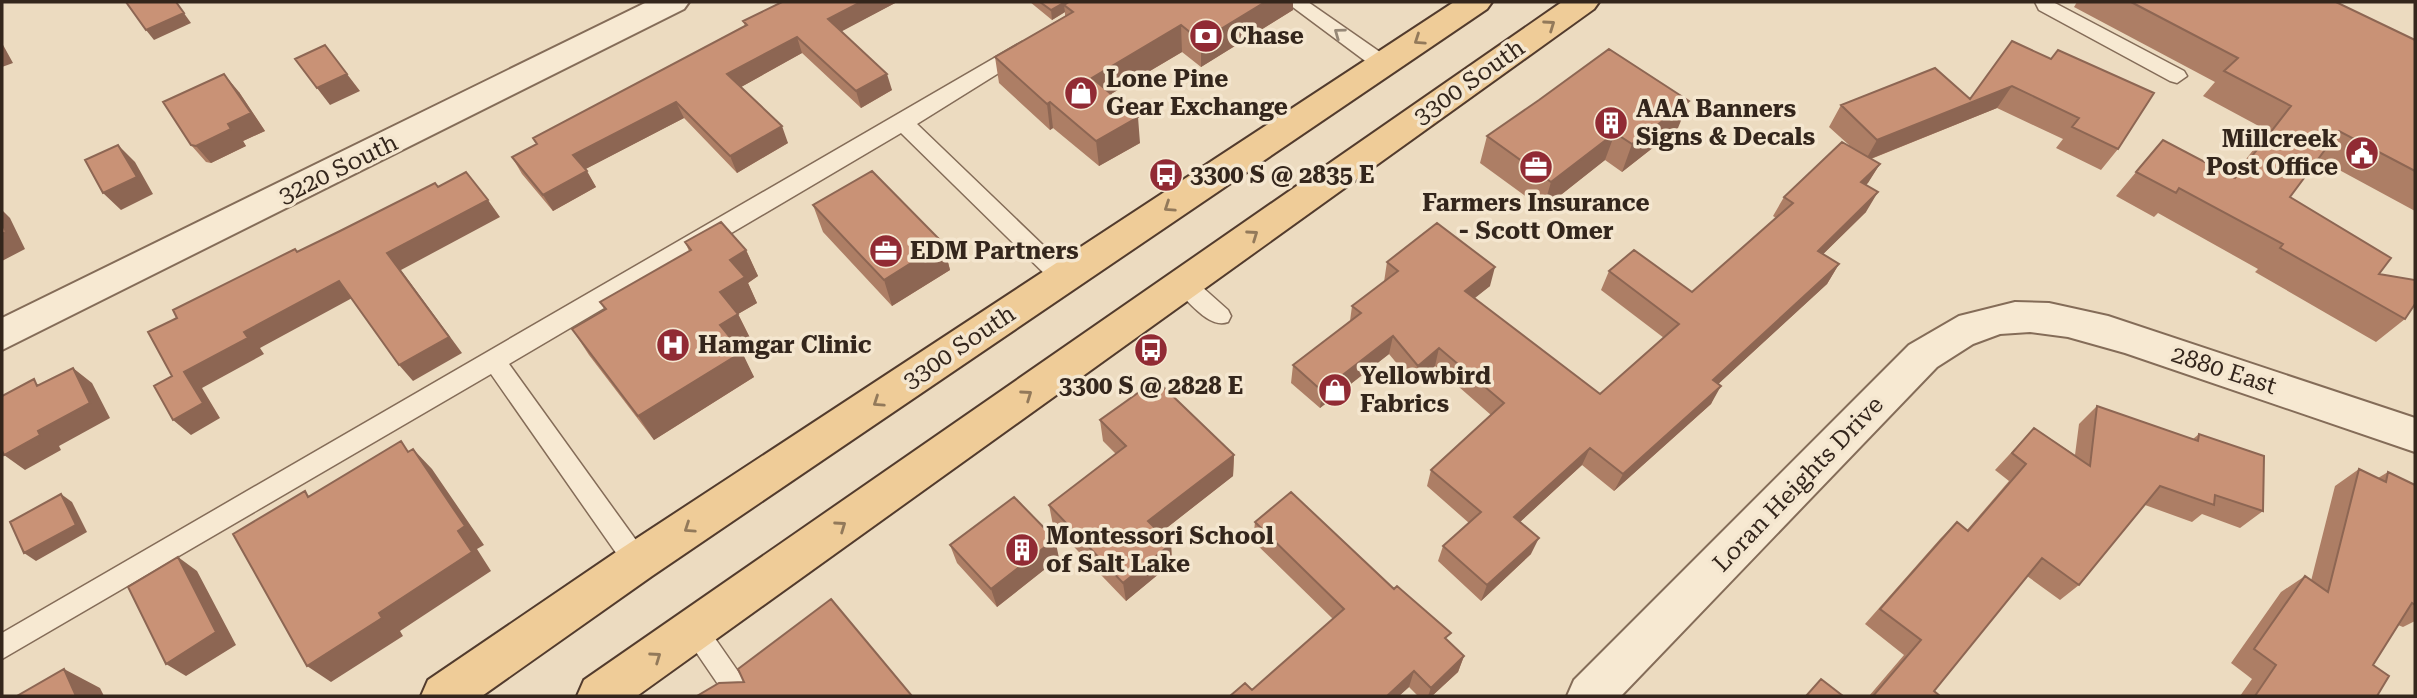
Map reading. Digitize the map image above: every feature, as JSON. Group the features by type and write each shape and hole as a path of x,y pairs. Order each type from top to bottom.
{"main road":[{"name":"3300 South","path":"444,696 637,562 1476,2"},
{"name":"3300 South","path":"600,696 1583,2"}],"street":[{"name":"3220 South","path":"2,335 673,2"},
{"name":"2880 East","path":"2030,317 2129,339 2415,435"},
{"name":"Loran Heights Drive","path":"1590,696 1923,356 1943,340 1969,327 1998,319 2030,317"}],"lane":[{"path":"1295,2 1383,64"},
{"path":"2044,2 2046,6 2177,76"},
{"path":"2,647 902,123 1041,37"},
{"path":"902,123 1063,278"},
{"path":"1184,284 1220,316"},
{"path":"494,361 637,562"},
{"path":"694,630 742,696"}],"building":[{"path":"126,2 176,2 184,13 146,30"},
{"path":"782,2 861,2 828,19 887,74 856,91 797,37 727,74 782,126 730,156 676,102 573,155 587,171 543,195 512,157 537,144 533,138 747,25 743,21"},
{"path":"1040,2 1065,2 1051,10"},
{"path":"1069,2 1265,2 1201,41 1181,25 1092,78 1138,117 1096,141 1050,102 1047,104 995,57 1073,12 1064,5"},
{"path":"2131,2 2336,2 2415,40 2415,171 2339,131 2290,197 2391,258 2379,274 2415,280 2415,304 2405,319 2280,248 2283,244 2179,188 2176,193 2136,172 2163,140 2235,178 2291,106 2224,71 2238,58"},
{"path":"2012,41 2051,59 2058,50 2154,93 2118,149 2072,127 2079,118 2012,86 1877,140 1841,105 1935,68 1970,99"},
{"path":"325,45 347,74 317,88 295,59"},
{"path":"1609,49 1689,101 1632,144 1615,133 1551,182 1487,136 1539,100"},
{"path":"224,74 251,113 228,124 231,129 196,146 191,145 163,102"},
{"path":"1842,142 1880,164 1861,182 1878,192 1818,251 1839,264 1713,380 1721,386 1623,474 1590,448 1514,517 1539,538 1487,585 1443,546 1481,512 1431,470 1504,403 1439,348 1418,366 1393,336 1322,391 1293,365 1361,313 1352,306 1398,271 1387,262 1437,223 1495,267 1465,291 1600,394 1679,324 1609,271 1634,250 1692,292 1793,203 1784,197"},
{"path":"118,145 137,177 103,193 85,160"},
{"path":"872,171 943,243 884,280 813,205"},
{"path":"466,172 488,200 387,253 449,337 399,365 339,281 244,332 248,338 184,372 203,403 173,420 154,386 172,376 148,332 177,318 173,310 435,183 438,187"},
{"name":"Hamgar Clinic","path":"721,222 746,250 730,260 745,277 720,292 738,314 720,325 742,352 638,416 572,329 606,309 600,302 691,250 685,242"},
{"path":"73,368 90,403 38,431 40,435 4,455 2,396 34,379 37,386"},
{"path":"1156,380 1234,455 1148,521 1171,544 1123,583 1049,505 1126,446 1100,420"},
{"path":"2097,406 2198,441 2199,434 2264,456 2263,511 2215,495 2214,505 2160,486 2079,585 2042,558 1934,691 1940,696 1873,696 1921,640 1880,609 1957,522 1968,531 2026,464 2012,453 2034,428 2090,466"},
{"path":"401,441 408,452 413,449 465,526 458,531 472,552 379,613 382,618 307,666 233,534 305,491 308,497"},
{"path":"2359,469 2386,482 2388,472 2415,485 2415,605 2412,603 2373,665 2389,676 2377,696 2255,696 2276,665 2254,649 2305,576 2328,592"},
{"path":"1291,492 1394,589 1397,586 1451,633 1445,638 1464,656 1431,688 1414,671 1387,696 1230,696 1245,683 1252,690 1344,609 1255,522"},
{"path":"61,494 76,525 24,553 10,522"},
{"path":"1014,497 1055,539 991,589 950,545"},
{"path":"178,557 216,632 166,664 128,587"},
{"path":"831,599 912,696 697,696 719,683 744,682 738,669"},
{"path":"64,669 76,696 17,696"},
{"path":"1821,679 1843,696 1806,696"}],"place":[{"name":"Chase","path":"1206,36"},
{"name":"Lone Pine Gear Exchange","path":"1081,93"},
{"name":"AAA Banners Signs & Decals","path":"1611,123"},
{"name":"Millcreek Post Office","path":"2362,153"},
{"name":"Farmers Insurance - Scott Omer","path":"1536,167"},
{"name":"3300 S @ 2835 E","path":"1166,175"},
{"name":"EDM Partners","path":"886,251"},
{"name":"Hamgar Clinic","path":"673,345"},
{"name":"3300 S @ 2828 E","path":"1151,350"},
{"name":"Yellowbird Fabrics","path":"1335,390"},
{"name":"Montessori School of Salt Lake","path":"1022,550"}]}
